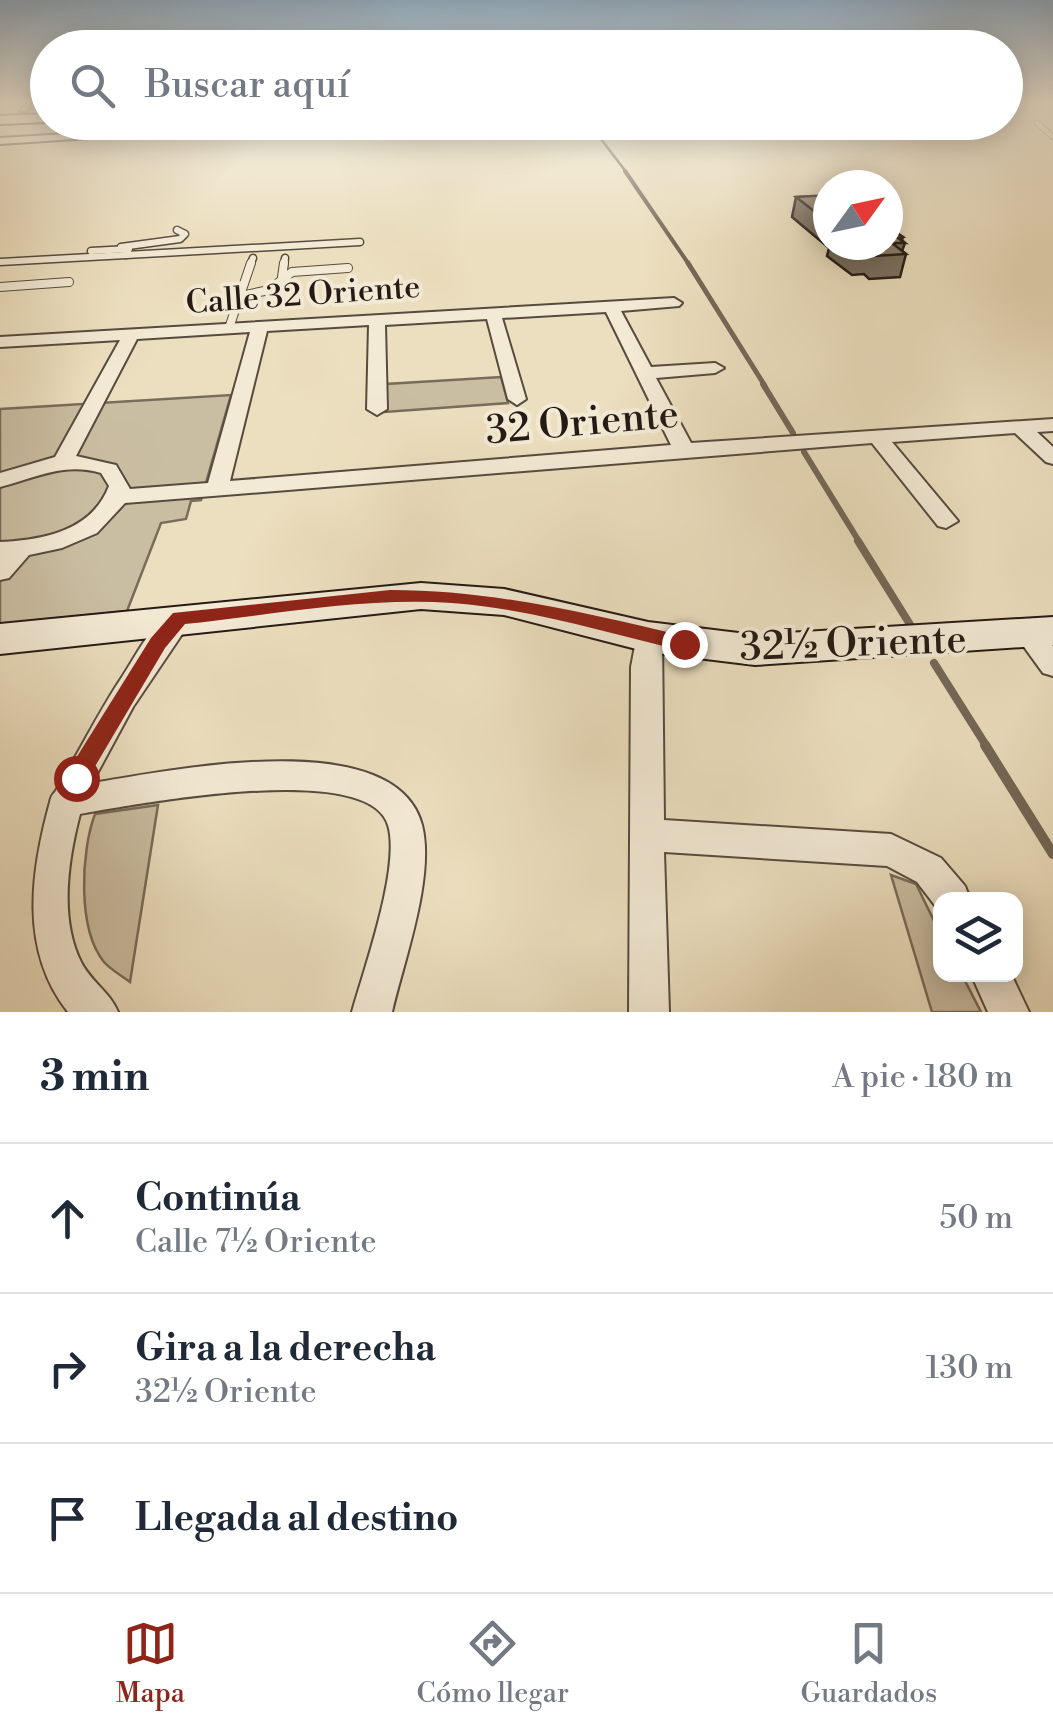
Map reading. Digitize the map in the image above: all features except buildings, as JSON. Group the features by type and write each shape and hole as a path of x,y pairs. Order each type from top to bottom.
{"street":[{"name":"Calle 32 Oriente","path":"0,343 674,303"},
{"path":"610,306 684,450"},
{"path":"492,313 517,400"},
{"path":"377,319 377,409"},
{"path":"217,489 260,327"},
{"path":"63,462 131,334"},
{"path":"645,373 715,368"},
{"name":"32 Oriente","path":"118,497 684,450 1053,425"},
{"path":"1020,427 1053,458"},
{"path":"877,437 946,521"},
{"path":"0,481 30,468 81,462 108,470 120,486 118,497 105,514 82,530 10,550 0,572"},
{"name":"32½ Oriente","path":"0,639 390,597 451,597 530,607 648,637 756,650 1040,632"},
{"path":"90,1006 68,980 49,909 51,868 66,802 92,748 158,643 180,618"},
{"path":"1040,632 1053,665"},
{"path":"648,637 645,667 649,1012"},
{"path":"66,802 199,785 311,777 364,784 390,801 404,822 407,858 372,1012"},
{"path":"646,834 753,844 891,850 929,870 946,892"},
{"path":"994,982 1009,1012"}],"lane":[{"path":"123,251 180,239 185,234 177,230"},
{"path":"0,261 123,251 360,242"},
{"path":"229,328 253,258"},
{"path":"282,277 285,258"},
{"path":"241,296 268,290 282,277 310,270 348,268"},
{"path":"0,287 69,282"}],"shaded area":[{"path":"501,377 508,403 385,412 386,384"},
{"path":"231,395 201,500 191,501 186,519 161,523 127,611 0,624 0,409"},
{"path":"158,805 130,982 104,962 89,930 84,890 87,848 95,814"},
{"path":"891,875 916,884 933,919 933,982 966,982 981,1012 932,1012"}],"waterway":[{"path":"608,148 627,173"},
{"path":"625,171 689,264"},
{"path":"689,264 765,386"},
{"path":"763,384 793,433"},
{"path":"804,452 860,543"},
{"path":"858,541 911,626"},
{"path":"934,663 987,747"},
{"path":"985,745 1053,854"}],"route":[{"path":"76,778 158,643 180,618 390,597 478,598 684,644"}]}
